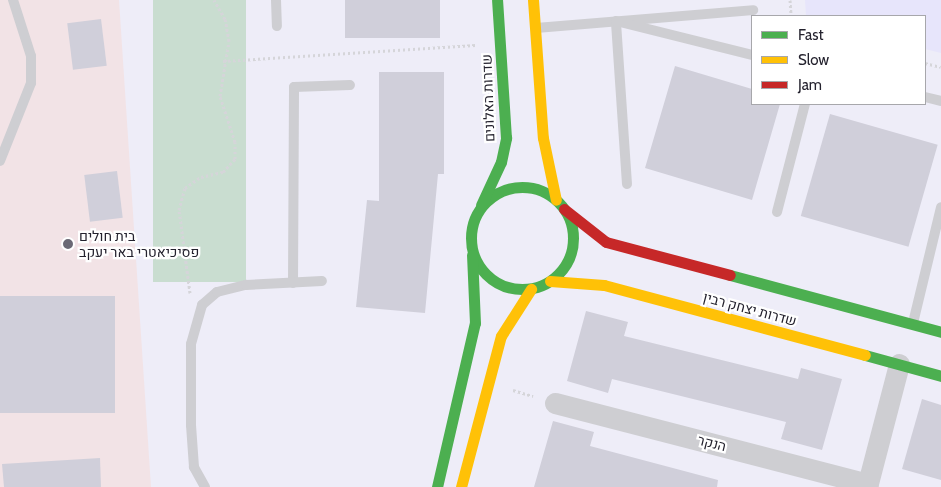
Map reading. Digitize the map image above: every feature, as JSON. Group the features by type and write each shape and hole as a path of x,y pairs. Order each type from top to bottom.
{"main road":[{"name":"שדרות האלונים","path":"474,218 501,162 506,138 497,0"},
{"path":"470,243 475,260 491,279 514,289 531,289 550,281 562,270 572,248 571,224 560,205 543,138 533,0"},
{"path":"437,487 475,323 476,278 470,243 474,218 491,196 511,188 532,188 560,205"},
{"name":"שדרות יצחק רבין","path":"560,205 606,242 941,332"},
{"name":"שדרות יצחק רבין","path":"550,281 604,285 941,376"},
{"path":"461,487 503,330 531,289"}],"street":[{"path":"868,485 899,364"},
{"name":"הנקר","path":"555,403 868,485"}],"lane":[{"path":"0,161 31,83 31,56 13,0"},
{"path":"276,0 277,26"},
{"path":"535,28 753,10"},
{"path":"616,21 751,55"},
{"path":"616,21 627,184"},
{"path":"293,283 294,87 350,85"},
{"path":"926,97 941,101"},
{"path":"777,212 805,105"},
{"path":"913,324 941,207"},
{"path":"205,487 194,467 191,425 194,322 202,305 217,292 322,281"}],"path":[{"path":"194,322 179,210 185,188 201,177 223,172 235,159 235,142 220,96 223,61 228,34 225,19 214,0"},
{"path":"790,0 791,15"},
{"path":"223,61 501,43"},
{"path":"926,63 941,67"},
{"path":"488,383 555,403"}],"shaded area":[{"name":"בית חולים פסיכיאטרי באר יעקב","path":"0,0 119,0 151,487 0,487"},
{"path":"805,0 941,0 941,53 926,49 926,15 806,15"}],"green space":[{"path":"153,0 246,0 246,282 153,282"}],"building":[{"path":"345,0 440,0 440,38 345,38"},
{"path":"101,19 107,66 73,70 67,23"},
{"path":"675,66 751,89 751,105 780,105 752,200 645,168"},
{"path":"379,72 444,72 444,174 438,174 425,313 356,307 367,200 379,201"},
{"path":"830,114 938,145 908,247 801,216"},
{"path":"117,171 123,218 90,222 84,175"},
{"path":"0,296 115,296 115,413 0,413"},
{"path":"586,311 628,322 624,336 798,379 801,368 842,379 822,450 781,439 786,422 612,379 608,393 567,381"},
{"path":"922,399 941,405 941,480 902,469"},
{"path":"553,421 594,432 590,446 718,480 717,487 534,487"},
{"path":"100,458 101,487 4,487 2,464"}],"traffic: fast":[{"path":"481,205 501,162 506,138 497,0"},
{"path":"522,187 542,191 558,202 569,218 573,238 569,258 558,274 542,285 522,289 502,285 486,274 475,258 471,238 475,218 486,202 502,191 522,187"},
{"path":"437,487 475,323 472,255"},
{"path":"730,275 941,332"},
{"path":"865,355 941,376"}],"traffic: slow":[{"path":"533,0 543,138 556,200"},
{"path":"550,281 604,285 865,355"},
{"path":"461,487 501,336 531,289"}],"traffic: jam":[{"path":"564,209 606,242 730,275"}],"place":[{"name":"בית חולים פסיכיאטרי באר יעקב","path":"68,244"}]}
